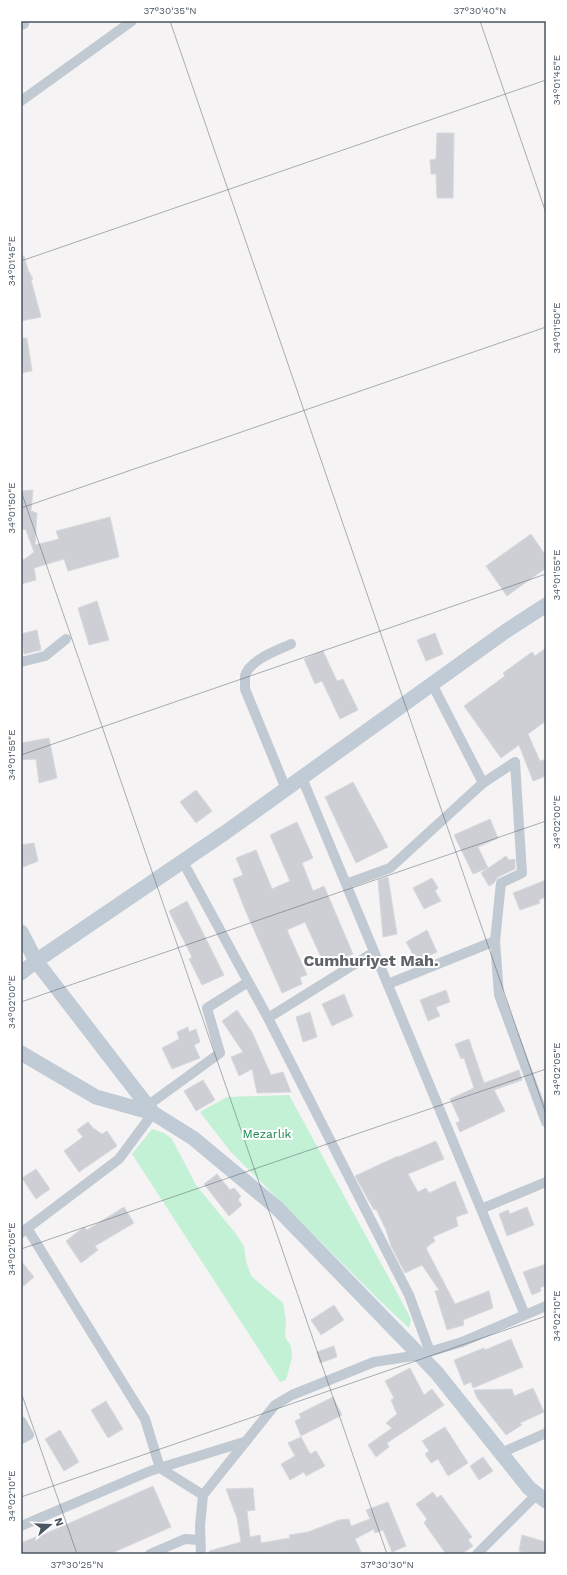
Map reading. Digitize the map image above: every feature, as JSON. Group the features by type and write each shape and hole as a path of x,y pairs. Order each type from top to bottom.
{"street":[{"path":"21,101 132,21"},
{"path":"21,973 36,961 183,862 506,631 546,605"},
{"path":"21,662 45,656 66,639"},
{"path":"286,789 245,689 246,675 253,664 266,655 291,644"},
{"path":"432,684 483,783"},
{"path":"346,884 390,868 483,783 515,762 522,873 501,883 495,941 499,995 546,1122"},
{"path":"302,778 525,1315"},
{"path":"183,862 268,1018 409,1295 424,1353"},
{"path":"21,932 36,961 150,1109 194,1138 276,1207 424,1353 436,1372 529,1488 541,1497 477,1554"},
{"path":"388,984 495,941"},
{"path":"268,1018 374,952"},
{"path":"203,1495 160,1468 145,1419 24,1230 119,1159 150,1109 220,1053 207,1008 248,982"},
{"path":"21,1053 96,1097 150,1109"},
{"path":"481,1209 546,1182"},
{"path":"201,1554 200,1540 203,1495 275,1405 292,1395 374,1362 424,1353 462,1342 546,1306"},
{"path":"21,1421 29,1435 21,1439"},
{"path":"501,1453 546,1434"},
{"path":"21,1526 160,1468 244,1442"},
{"path":"150,1554 185,1539 200,1540"}],"green space":[{"name":"Mezarlık","path":"289,1095 411,1319 409,1328 230,1151 200,1112 227,1097"},
{"path":"152,1129 164,1133 172,1139 196,1185 244,1246 246,1261 251,1276 283,1303 286,1320 285,1337 291,1346 292,1358 286,1380 280,1382 132,1154"}],"building":[{"path":"437,133 454,133 453,198 437,198 436,174 431,174 430,160 436,159"},
{"path":"21,256 24,256 28,270 33,279 31,280 41,317 21,321"},
{"path":"21,338 27,338 32,371 21,373"},
{"path":"33,490 31,511 37,513 35,545 59,539 56,531 110,517 119,557 68,571 64,559 34,568 36,580 21,584 21,560 25,559 34,552 26,530 21,529 21,491"},
{"path":"531,534 546,556 546,568 507,596 486,566"},
{"path":"97,601 109,640 89,645 78,608"},
{"path":"37,630 41,650 24,654 21,634"},
{"path":"435,633 443,654 426,661 417,640"},
{"path":"546,648 546,721 528,734 540,761 546,759 546,776 533,781 519,745 501,758 464,706 505,676 503,673 532,652 535,656"},
{"path":"323,651 337,681 343,679 358,710 340,719 322,681 315,684 304,659"},
{"path":"49,738 57,778 39,783 36,759 21,760 21,743"},
{"path":"353,782 388,847 356,863 325,797"},
{"path":"196,790 212,811 196,823 180,802"},
{"path":"490,819 498,838 478,847 488,868 473,874 454,835"},
{"path":"297,822 313,858 302,863 313,891 324,886 353,954 325,966 305,922 287,930 307,975 300,977 302,984 282,993 233,879 243,875 236,858 256,850 272,889 290,881 270,835"},
{"path":"34,843 38,861 21,868 21,845"},
{"path":"506,856 509,860 515,859 515,869 498,877 494,883 489,886 481,873"},
{"path":"388,877 397,934 383,937 378,880"},
{"path":"432,878 438,888 435,891 441,901 424,909 413,888"},
{"path":"546,880 546,897 539,900 540,903 520,910 513,893"},
{"path":"187,901 224,975 202,985 189,959 192,957 169,911"},
{"path":"427,930 437,952 417,961 406,942"},
{"path":"446,990 450,1002 436,1007 440,1016 428,1021 420,1000"},
{"path":"344,994 353,1016 332,1026 322,1004"},
{"path":"237,1010 252,1032 271,1075 283,1072 291,1092 257,1093 252,1069 239,1076 231,1057 243,1052 222,1021"},
{"path":"310,1012 317,1037 303,1042 296,1017"},
{"path":"188,1027 189,1032 196,1029 200,1042 194,1045 200,1058 172,1069 162,1048 179,1039 177,1032"},
{"path":"469,1039 484,1083 519,1070 522,1080 494,1090 505,1111 460,1132 456,1123 460,1121 450,1099 474,1088 464,1058 461,1059 455,1044"},
{"path":"203,1080 215,1100 196,1111 184,1091"},
{"path":"88,1122 93,1128 102,1134 107,1131 117,1146 79,1172 64,1151 83,1137 77,1130"},
{"path":"436,1141 444,1159 408,1174 418,1192 426,1188 429,1193 455,1181 468,1213 456,1217 458,1226 433,1237 435,1241 426,1248 455,1304 489,1291 493,1308 463,1320 464,1325 447,1330 435,1291 439,1290 422,1265 405,1273 391,1246 386,1230 376,1209 374,1210 355,1176 398,1156"},
{"path":"36,1169 50,1189 36,1199 22,1178"},
{"path":"217,1174 230,1190 234,1188 241,1196 238,1200 242,1205 229,1216 204,1184"},
{"path":"124,1207 134,1223 95,1246 98,1250 81,1263 66,1241 84,1227 87,1230"},
{"path":"527,1207 534,1225 507,1236 499,1214 508,1210 510,1214"},
{"path":"21,1261 34,1277 21,1288"},
{"path":"546,1264 546,1285 540,1288 541,1291 532,1295 523,1272"},
{"path":"334,1305 344,1320 321,1335 311,1320"},
{"path":"511,1339 523,1367 473,1388 471,1382 464,1385 454,1360 484,1348 485,1350"},
{"path":"334,1346 337,1357 320,1363 317,1352"},
{"path":"410,1368 424,1395 432,1389 444,1405 387,1443 389,1447 376,1457 368,1445 392,1428 386,1423 397,1414 391,1400 394,1398 385,1381"},
{"path":"533,1388 544,1412 520,1423 522,1425 506,1435 477,1398 474,1390 512,1389 514,1396"},
{"path":"333,1397 342,1415 301,1436 295,1421 301,1418 299,1414"},
{"path":"106,1401 123,1429 108,1438 91,1410"},
{"path":"445,1427 468,1463 448,1476 438,1459 431,1463 425,1454 429,1451 422,1441"},
{"path":"60,1430 79,1462 64,1471 45,1439"},
{"path":"301,1437 310,1454 316,1451 325,1466 306,1476 304,1472 290,1480 281,1464 295,1456 288,1443"},
{"path":"483,1457 493,1471 479,1480 470,1466"},
{"path":"153,1486 171,1527 110,1554 21,1554 21,1543 38,1537"},
{"path":"253,1488 255,1510 247,1511 250,1537 260,1535 261,1543 290,1538 289,1535 308,1532 339,1520 349,1519 351,1526 370,1519 366,1510 388,1502 406,1546 392,1552 383,1530 375,1533 374,1529 355,1539 362,1554 283,1554 283,1552 261,1554 210,1554 209,1551 241,1542 237,1518 226,1489"},
{"path":"433,1492 437,1498 441,1495 472,1537 468,1540 473,1546 462,1554 446,1554 424,1523 427,1519 416,1504"},
{"path":"522,1535 546,1542 546,1552 542,1554 532,1554 519,1551"}],"district":[{"name":"Cumhuriyet Mah.","path":"371,960"}]}
